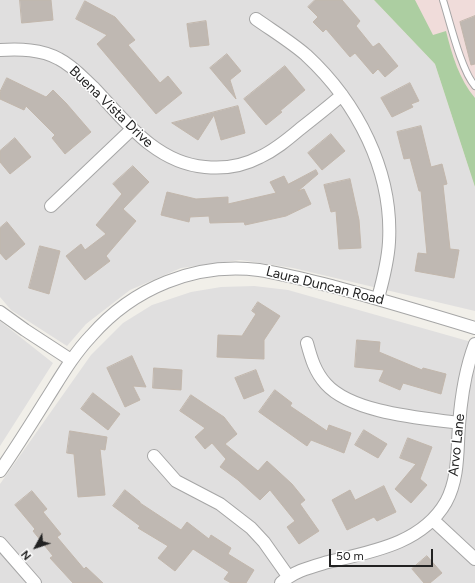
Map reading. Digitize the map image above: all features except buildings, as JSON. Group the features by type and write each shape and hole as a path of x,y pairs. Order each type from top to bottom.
{"street":[{"path":"256,20 305,54 324,73 342,95 357,118 377,160 387,204 389,242 378,298"},
{"name":"Buena Vista Drive","path":"0,50 35,51 47,53 60,59 72,67 132,128 157,150 169,158 183,164 200,167 232,167 248,163 276,149 342,95"},
{"path":"51,206 132,128"},
{"name":"Laura Duncan Road","path":"0,471 38,414 71,360 91,335 112,314 131,300 162,284 200,272 229,269 257,270 276,273 378,298 475,328"},
{"path":"0,312 71,360"},
{"path":"307,343 314,366 327,385 340,395 358,404 391,414 459,423"},
{"name":"Arvo Lane","path":"285,579 308,567 383,549 401,542 433,520 446,502 453,485 457,463 459,423 464,381 475,344"},
{"path":"154,456 176,481 220,504 251,528 264,542 285,579"},
{"path":"433,520 475,559"},
{"path":"0,543 35,583"}],"lane":[{"path":"443,0 469,80 475,86"}],"shaded area":[{"path":"0,0 374,0 435,64 475,187 475,311 293,268 240,260 181,268 130,290 86,324 67,346 11,310 0,297"},
{"path":"374,0 475,0 475,187 435,64"},
{"path":"254,286 288,290 475,343 475,583 0,583 0,484 91,355 123,323 152,305 191,292 221,287"},
{"path":"0,321 53,363 0,446"}],"green space":[{"path":"374,0 415,0 433,35 446,31 460,75 469,91 475,98 475,187 435,64"}]}
